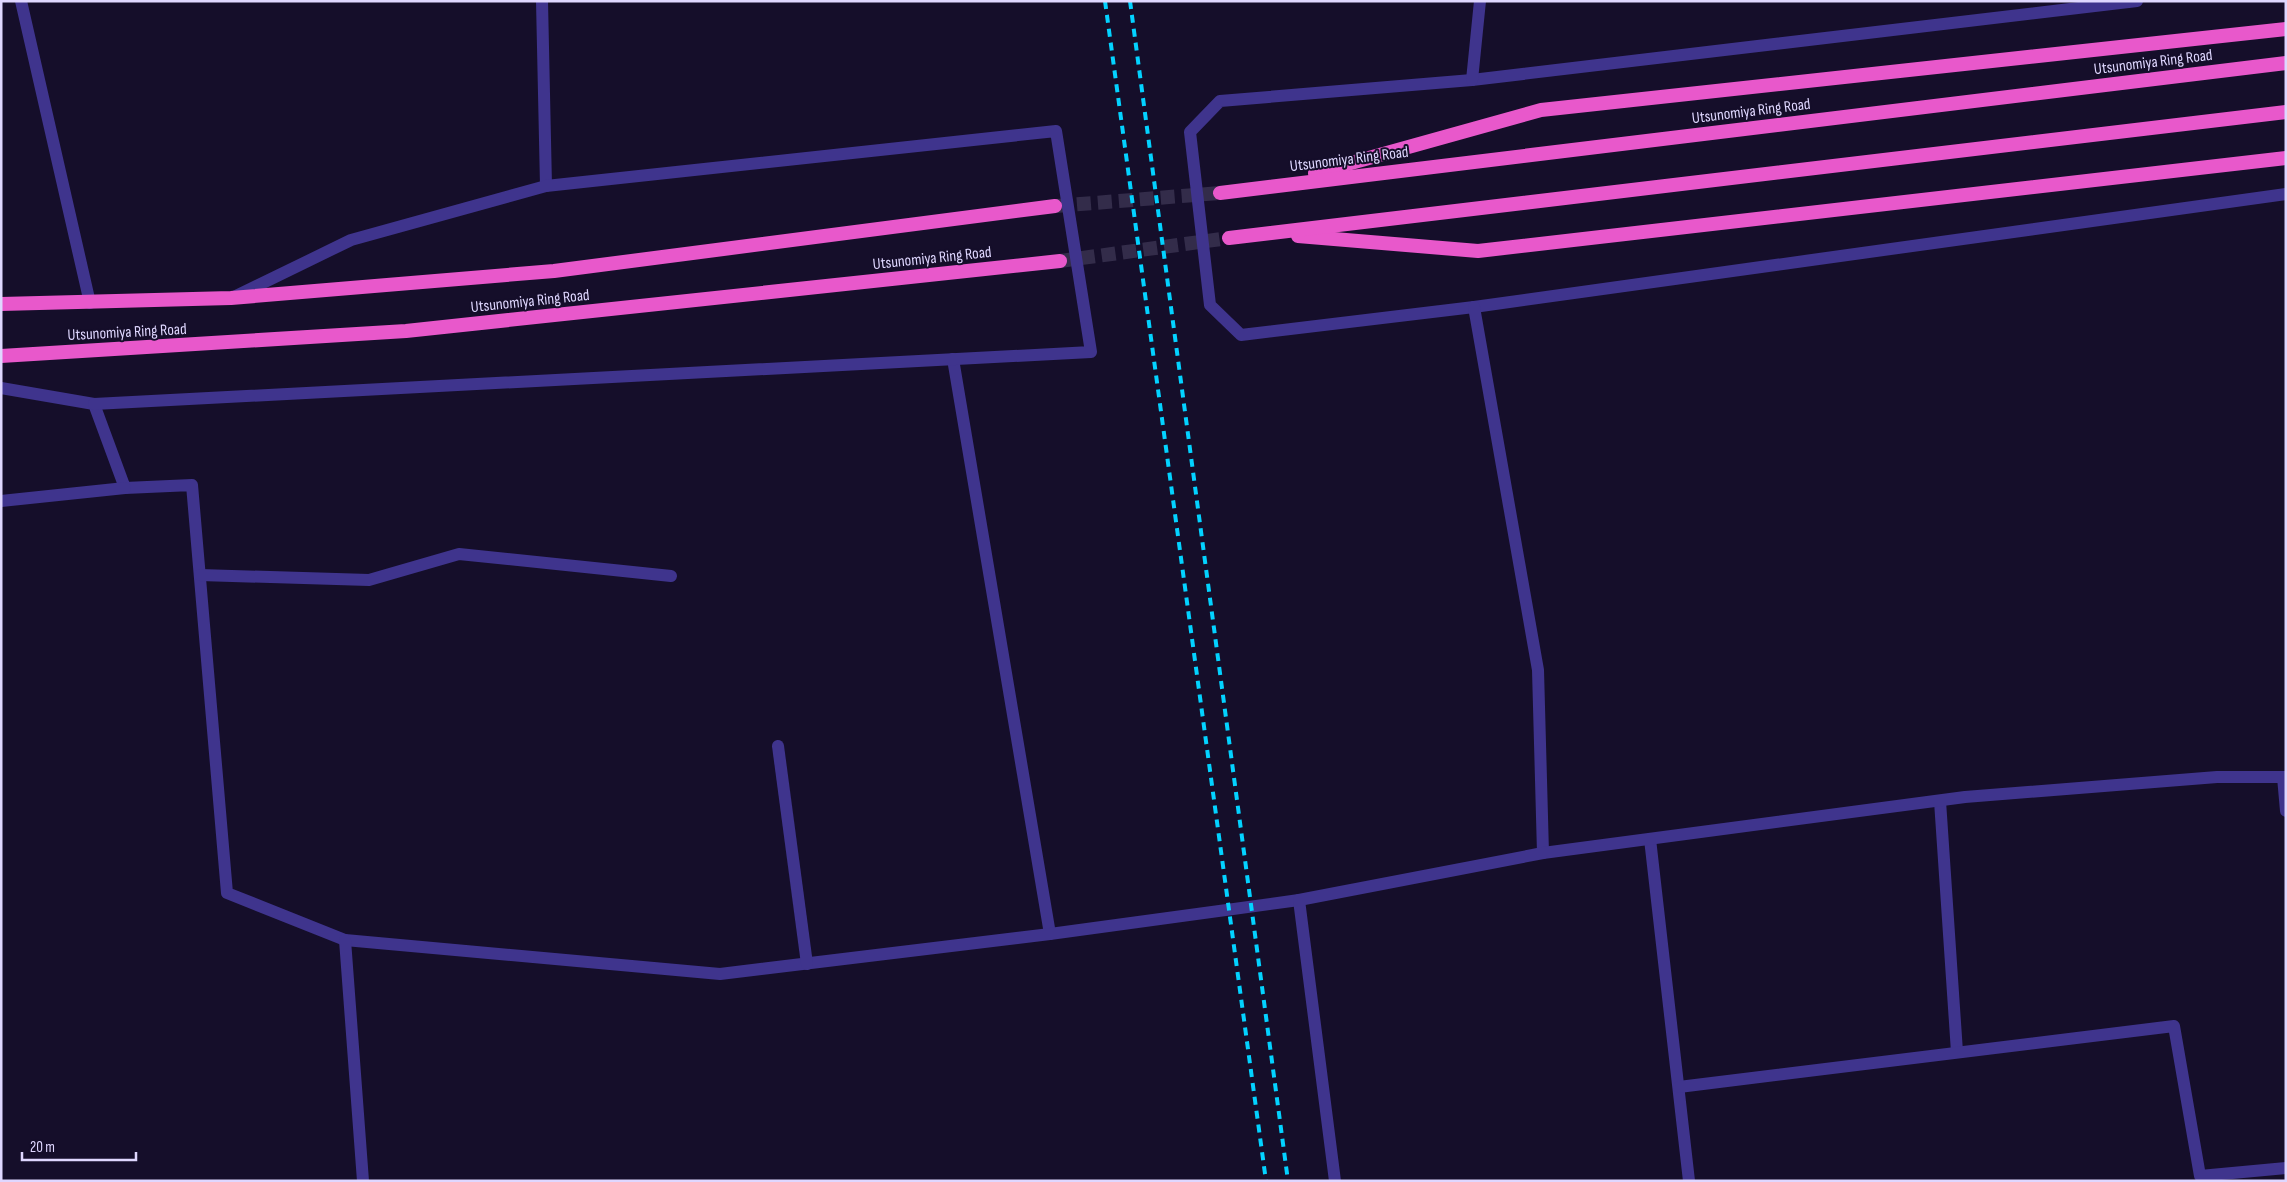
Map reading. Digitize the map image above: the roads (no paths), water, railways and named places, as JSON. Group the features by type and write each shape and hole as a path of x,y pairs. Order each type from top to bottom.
{"highway":[{"path":"1271,185 1541,110 2286,29"},
{"name":"Utsunomiya Ring Road","path":"1220,193 1271,185 2286,63"},
{"path":"1229,238 2286,112"},
{"path":"1265,234 1478,251 2286,158"},
{"name":"Utsunomiya Ring Road","path":"1,304 231,298 554,271 1055,206"},
{"name":"Utsunomiya Ring Road","path":"1,356 406,331 1060,261"}],"street":[{"path":"21,1 90,303"},
{"path":"542,1 546,186"},
{"path":"1472,80 1480,1"},
{"path":"2137,1 1472,80 1220,101 1190,132 1210,305 1241,335 1474,307 2286,194"},
{"path":"1,388 94,404 1091,352 1056,131 546,186 351,240 231,298"},
{"path":"1474,307 1538,670 1543,853"},
{"path":"953,359 1050,934"},
{"path":"94,404 125,488"},
{"path":"1,501 125,488 192,485 227,893 345,940 720,974 1050,934 1299,900 1543,853 1940,800 2216,777 2284,777 2286,811"},
{"path":"200,575 369,580 459,554 671,576"},
{"path":"778,746 807,964"},
{"path":"1940,800 1958,1052"},
{"path":"1650,839 1689,1181"},
{"path":"1299,900 1335,1181"},
{"path":"345,940 363,1181"},
{"path":"1679,1087 2174,1026 2200,1178 2286,1168"}],"tunnel":[{"path":"1056,206 1220,193"},
{"path":"1060,261 1229,238"}],"railway":[{"path":"1105,1 1266,1181"},
{"path":"1130,1 1288,1181"}]}
